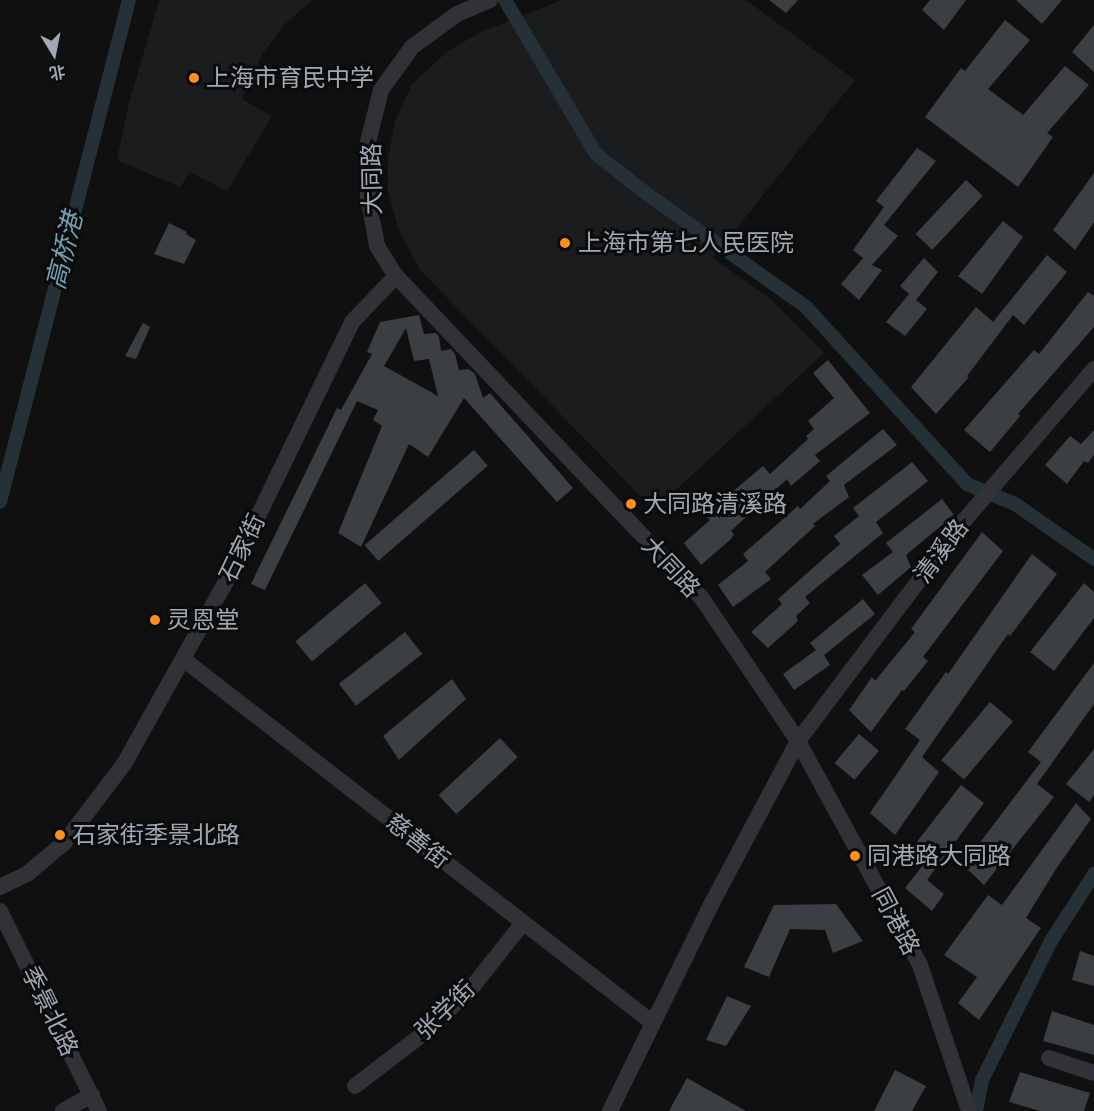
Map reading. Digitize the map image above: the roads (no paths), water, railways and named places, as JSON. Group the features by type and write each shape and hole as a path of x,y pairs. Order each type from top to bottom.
{"street":[{"name":"大同路","path":"490,0 458,14 412,47 381,90 366,150 368,196 376,246 396,276 703,600 798,741"},
{"name":"石家街","path":"0,887 27,874 64,843 124,764 227,580 352,322 396,276"},
{"name":"清溪路","path":"798,741 962,523 1094,369"},
{"name":"慈善街","path":"183,659 653,1023"},
{"path":"610,1111 713,901 798,741"},
{"name":"同港路","path":"798,741 920,965 969,1111"},
{"name":"季景北路","path":"0,911 99,1111"},
{"name":"张学街","path":"355,1086 427,1031 473,986 523,923"},
{"path":"1048,1058 1094,1073"},
{"path":"63,1111 92,1095"}],"waterway":[{"name":"高桥港","path":"0,502 129,0"},
{"path":"505,0 596,154 643,191 806,307 967,484 1015,504 1094,559"},
{"path":"976,1111 982,1080 1051,941 1094,874"}],"place":[{"name":"上海市育民中学","path":"194,78"},
{"name":"上海市第七人民医院","path":"565,243"},
{"name":"大同路清溪路","path":"631,504"},
{"name":"灵恩堂","path":"155,620"},
{"name":"石家街季景北路","path":"60,835"},
{"name":"同港路大同路","path":"855,856"}]}
